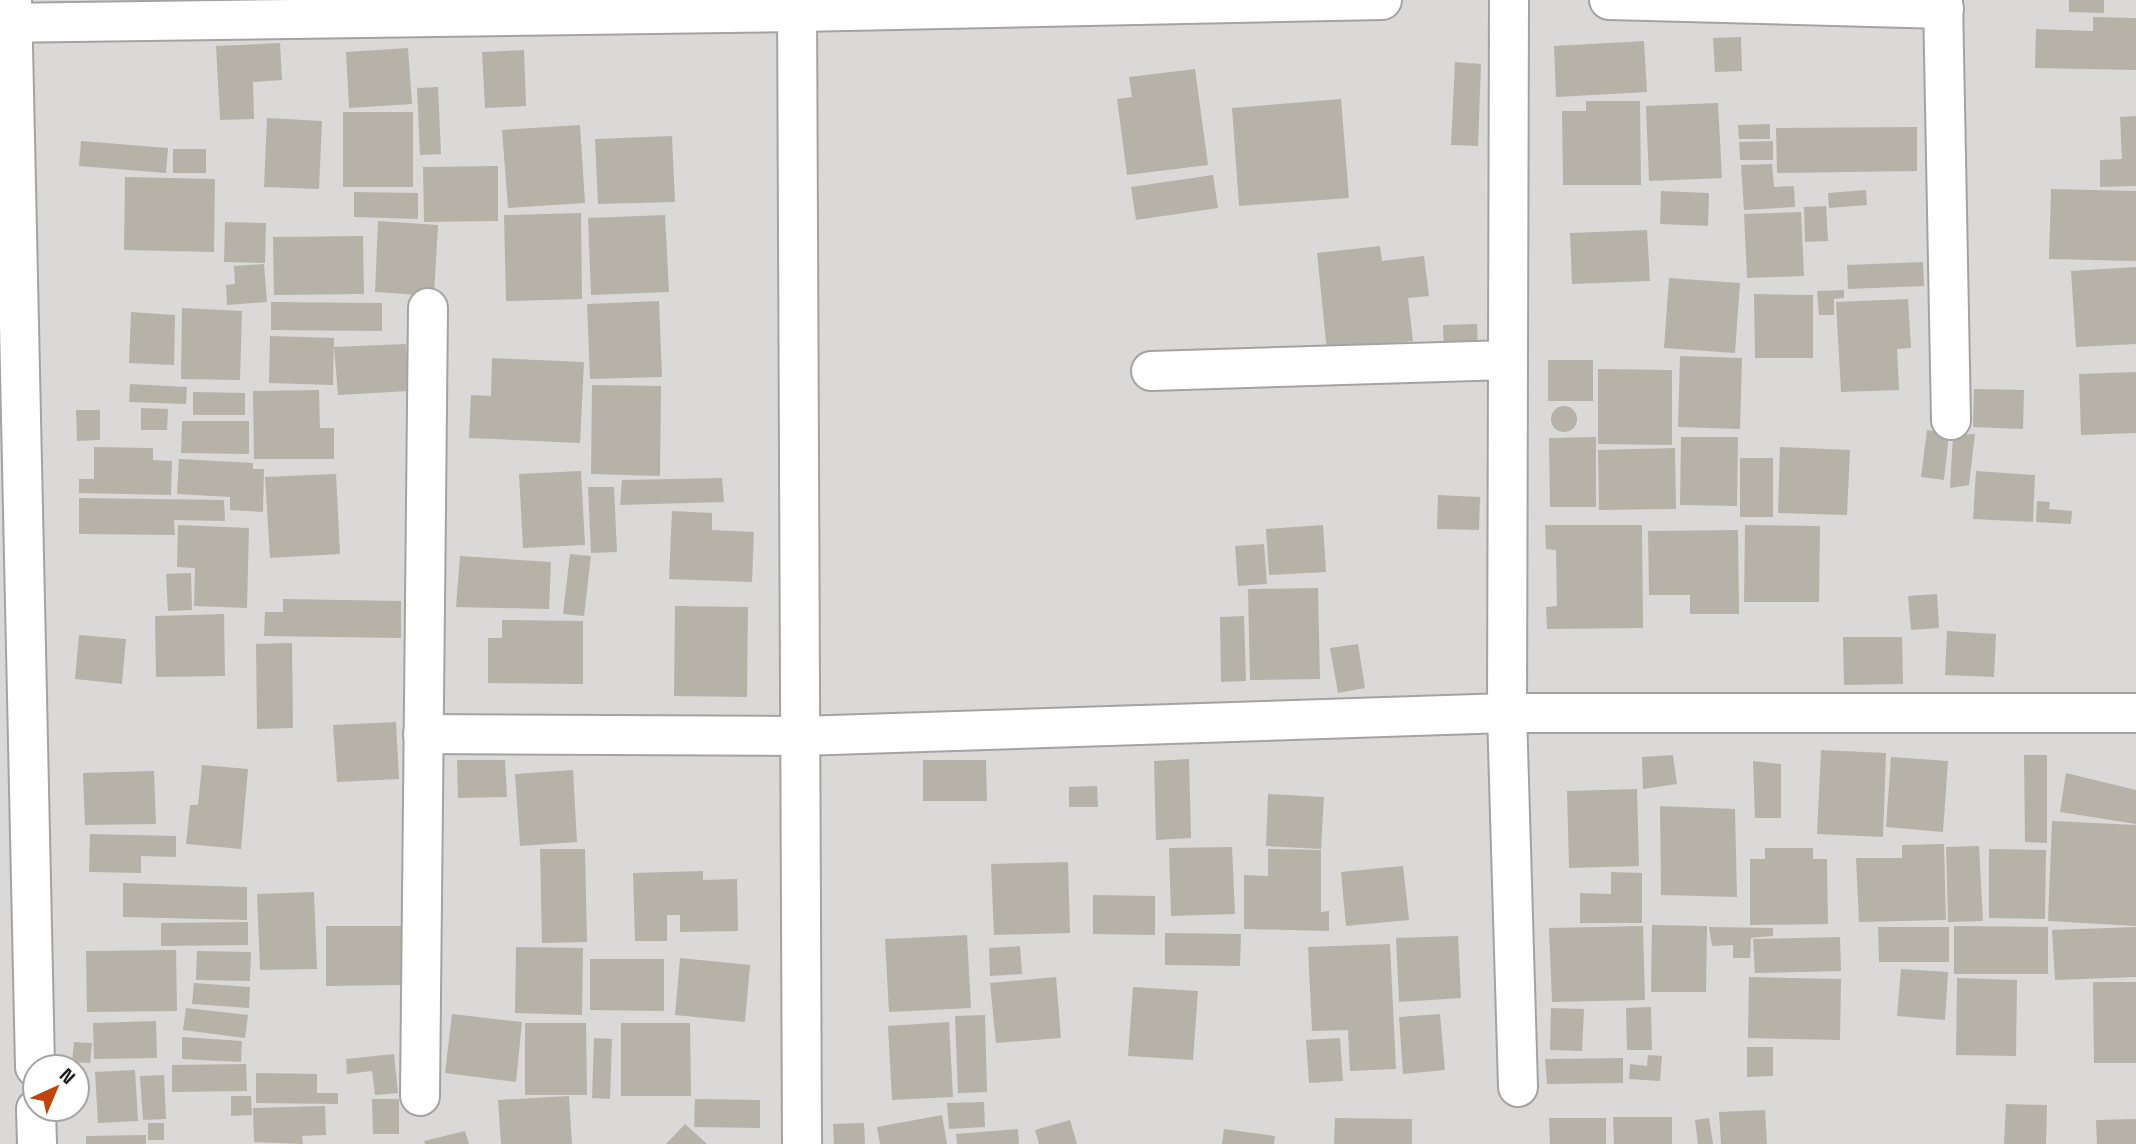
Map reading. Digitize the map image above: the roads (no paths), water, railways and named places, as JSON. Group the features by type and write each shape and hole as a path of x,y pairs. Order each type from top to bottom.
{"street":[{"path":"35,1053 8,16 1382,0"},
{"path":"1509,0 1507,713 1518,1087"},
{"path":"1609,0 1943,4 1951,420"},
{"path":"797,6 802,1144"},
{"path":"420,1096 428,308"},
{"path":"1151,372 1508,360"},
{"path":"423,734 800,736 1507,713 2136,713"},
{"path":"36,1123 37,1144"}]}
